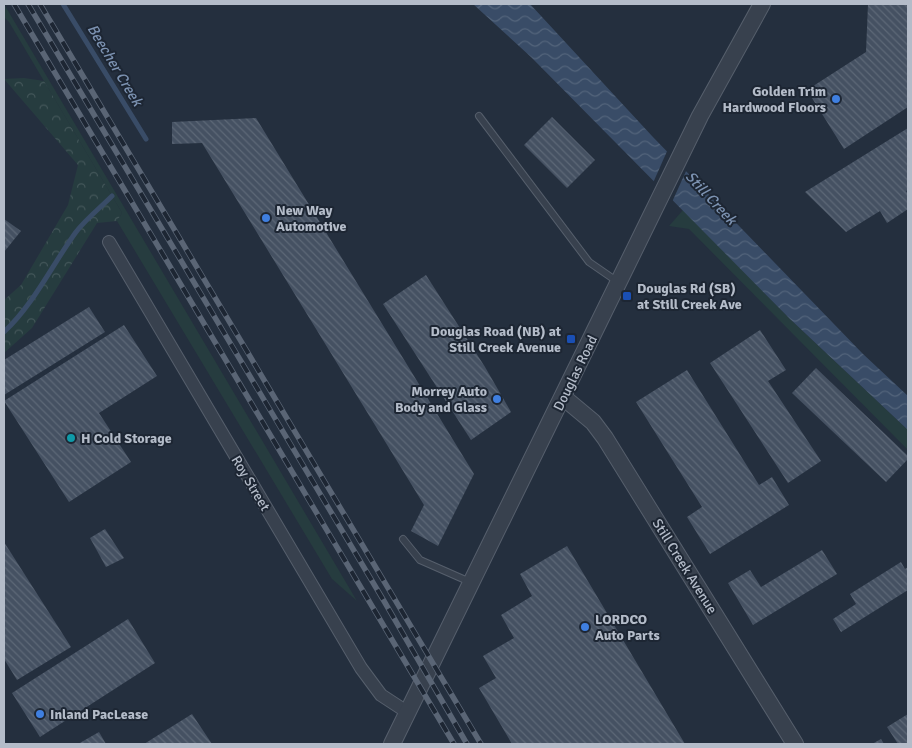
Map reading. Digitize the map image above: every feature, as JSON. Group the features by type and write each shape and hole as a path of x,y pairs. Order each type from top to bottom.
{"street":[{"path":"748,4 751,22"},
{"name":"Douglas Road","path":"392,744 700,116 762,4"},
{"name":"Roy Street","path":"109,242 361,668 381,695 407,712"},
{"name":"Still Creek Avenue","path":"563,397 593,422 605,438 795,744"}],"lane":[{"path":"479,116 589,262 619,283"},
{"path":"403,539 420,560 472,583"}],"green space":[{"path":"4,4 357,601 332,579 117,221 122,213 9,22 4,17"},
{"path":"24,78 44,81 122,213 117,221 97,223 32,328 4,353 4,300 21,285 68,205 78,165 4,79"},
{"path":"683,210 790,319 908,430 908,450 689,229 669,226"}],"water":[{"name":"Still Creek","path":"473,4 530,4 652,136 863,354 908,396 908,430 790,319 531,57"}],"pier":[{"path":"668,149 687,169 672,202 653,183"}],"building":[{"path":"868,4 908,4 908,107 844,149 807,90 866,52"},
{"path":"552,117 595,160 567,188 524,145"},
{"path":"256,118 474,474 438,546 411,531 424,505 202,143 172,144 172,122"},
{"path":"908,128 908,190 906,191 908,194 908,209 887,223 880,211 846,232 805,192"},
{"path":"4,219 21,231 4,252"},
{"path":"426,275 485,367 511,412 471,440 383,304"},
{"path":"89,307 105,332 4,395 4,360"},
{"name":"H Cold Storage","path":"124,325 157,376 99,413 131,462 69,502 4,401"},
{"path":"760,330 786,370 768,381 821,461 788,483 710,363"},
{"path":"816,368 908,456 908,459 886,482 792,393"},
{"path":"687,370 759,485 772,477 789,505 710,554 687,517 702,507 636,402"},
{"path":"105,529 124,558 106,567 90,538"},
{"path":"4,542 71,647 17,680 4,659"},
{"path":"567,546 685,744 512,744 479,688 496,678 483,656 514,638 501,615 532,596 520,574"},
{"path":"822,550 837,574 753,625 728,583 750,570 761,587"},
{"path":"901,562 905,569 908,567 908,590 841,632 833,619 856,604 850,594"},
{"path":"128,619 155,663 40,737 12,693"},
{"path":"192,714 212,744 144,744"},
{"path":"908,714 908,744 898,744 887,727"},
{"path":"99,732 106,744 78,744"},
{"path":"881,739 884,744 872,744"}],"waterway":[{"name":"Beecher Creek","path":"63,4 146,139"},
{"name":"Beecher Creek","path":"4,332 34,297 76,232 112,196"}],"railway":[{"path":"14,4 454,744"},
{"path":"28,4 384,601 467,744"},
{"path":"40,4 481,744"}],"place":[{"name":"Golden Trim Hardwood Floors","path":"836,99"},
{"name":"New Way Automotive","path":"266,218"},
{"name":"Douglas Rd (SB) at Still Creek Ave","path":"627,296"},
{"name":"Douglas Road (NB) at Still Creek Avenue","path":"571,339"},
{"name":"Morrey Auto Body and Glass","path":"497,399"},
{"name":"H Cold Storage","path":"71,438"},
{"name":"LORDCO Auto Parts","path":"585,627"},
{"name":"Inland PacLease","path":"40,714"}]}
